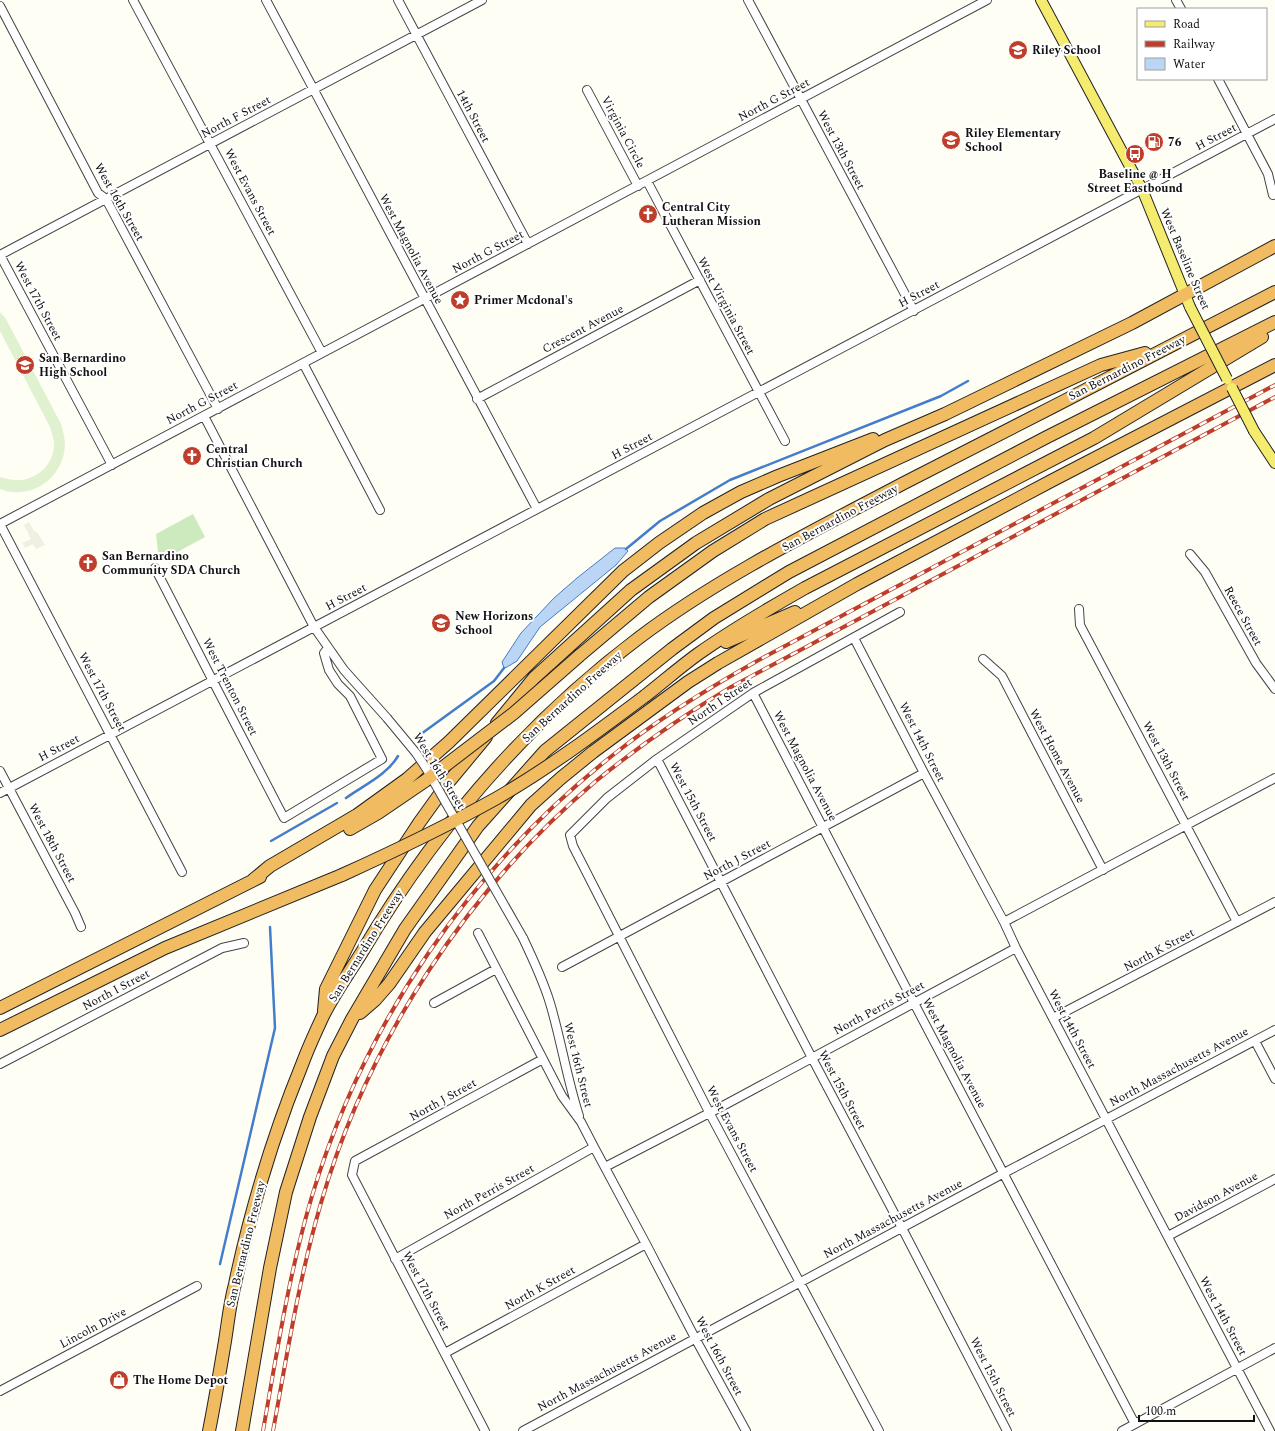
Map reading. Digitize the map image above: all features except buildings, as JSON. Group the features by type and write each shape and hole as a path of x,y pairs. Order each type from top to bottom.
{"highway":[{"path":"324,1014 326,989 375,890 431,806 534,678 631,590 696,543 769,499 885,440 945,414 1132,323 1275,246"},
{"name":"San Bernardino Freeway","path":"209,1431 234,1287 254,1205 283,1115 303,1061 324,1014 379,923 416,866 451,820 485,781 543,720 593,674 636,640 697,597 755,563 873,499 1275,292"},
{"name":"San Bernardino Freeway","path":"242,1431 270,1268 286,1192 310,1117 333,1056 352,1019 405,929 478,826 545,751 672,649 714,618 789,572 1047,437 1275,322"},
{"path":"0,1030 165,948 342,875 426,836 498,797 583,742 697,655 744,623 805,588 1094,438 1275,329"},
{"path":"0,1008 253,880 274,872 378,813 425,781 514,714 648,597 713,551 765,519 1101,365 1167,347"},
{"path":"352,1019 375,1000 389,984 425,932 466,881 531,805 561,778 627,726 693,679 718,663 857,584 1047,483 1275,365"},
{"path":"253,880 268,868 357,815 407,779 449,742 623,571 659,543 703,513 741,492 878,437 885,440"},
{"path":"697,655 857,584"}],"main road":[{"name":"West Baseline Street","path":"1041,0 1142,189 1190,307 1254,431 1275,462"}],"street":[{"name":"West Evans Street","path":"134,0 322,354"},
{"name":"West Magnolia Avenue","path":"266,0 537,509"},
{"name":"14th Street","path":"398,0 528,244"},
{"name":"North F Street","path":"0,255 482,0"},
{"name":"West 13th Street","path":"748,0 800,100 914,311"},
{"name":"North G Street","path":"0,524 987,0"},
{"name":"West 16th Street","path":"0,6 98,193 106,199 218,409"},
{"path":"1219,80 1268,174 1273,195"},
{"name":"Virginia Circle","path":"587,90 638,186"},
{"name":"H Street","path":"0,792 914,311 1275,119"},
{"name":"West Virginia Street","path":"647,181 785,441"},
{"name":"West 17th Street","path":"0,255 112,465"},
{"name":"Crescent Avenue","path":"478,399 700,280"},
{"path":"303,363 380,510"},
{"name":"West 16th Street","path":"204,416 314,627 344,670 416,753 426,768 522,938 536,966 550,1002 569,1085 581,1122"},
{"name":"West 17th Street","path":"0,524 182,872"},
{"name":"Reece Street","path":"1190,554 1205,572 1256,663 1275,689"},
{"name":"West Trenton Street","path":"155,568 284,818 382,759 350,696 328,670 324,656 324,653 328,648"},
{"name":"West 13th Street","path":"1079,609 1080,625 1237,922"},
{"name":"North I Street","path":"570,835 608,798 657,759 753,693 900,612"},
{"name":"West 14th Street","path":"854,638 1270,1431"},
{"name":"West Home Avenue","path":"983,659 1002,676 1104,870"},
{"name":"West Magnolia Avenue","path":"753,693 1135,1424"},
{"name":"West 15th Street","path":"657,759 1007,1431"},
{"name":"West 18th Street","path":"0,771 81,927"},
{"name":"North J Street","path":"562,967 924,773"},
{"path":"1004,922 1275,778"},
{"name":"West Evans Street","path":"570,835 573,846 709,1112 879,1431"},
{"name":"North K Street","path":"1053,1018 1275,902"},
{"name":"West 16th Street","path":"478,934 562,1096 581,1122 746,1431"},
{"name":"North I Street","path":"0,1064 222,948 244,943"},
{"name":"North Perris Street","path":"605,1167 1016,948"},
{"path":"434,1003 496,969"},
{"name":"North Massachusetts Avenue","path":"523,1431 695,1338 800,1284 1004,1173 1275,1030"},
{"path":"1255,1041 1275,1079"},
{"name":"North J Street","path":"355,1161 543,1059"},
{"name":"North Perris Street","path":"395,1258 594,1147"},
{"name":"West 17th Street","path":"355,1161 352,1175 485,1431"},
{"name":"Davidson Avenue","path":"1168,1236 1275,1180"},
{"name":"North K Street","path":"445,1353 646,1244"},
{"name":"Lincoln Drive","path":"0,1391 198,1286"},
{"path":"1122,1431 1275,1348"}],"green space":[{"path":"0,312 6,319 61,424 65,440 64,455 55,473 41,486 22,492 10,492 0,489 0,477 23,480 42,471 47,466 53,453 54,441 50,427 0,331"},
{"path":"193,514 205,537 172,555 171,553 158,552 156,534"}],"shaded area":[{"path":"29,522 45,545 36,549 33,544 25,548 22,543 31,539 24,525"}],"water":[{"path":"615,548 625,548 628,551 616,565 540,627 517,661 504,668 502,662 521,633 554,598"}],"waterway":[{"path":"626,549 660,521 730,480 941,396 968,381"},
{"path":"421,734 494,681 504,668"},
{"path":"346,798 388,769 398,756"},
{"path":"271,841 337,803"},
{"path":"220,1264 275,1028 270,927"}],"railway":[{"path":"263,1431 284,1313 297,1254 312,1196 334,1132 361,1070 393,1010 429,953 469,898 513,847 561,799 613,755 647,729 720,682 1275,385"},
{"path":"273,1431 294,1317 313,1231 341,1143 366,1084 395,1027 428,972 465,920 505,870 549,824 596,781 629,755 679,720 731,687 1275,397"}],"place":[{"name":"Riley School","path":"1018,50"},
{"name":"Riley Elementary School","path":"951,140"},
{"name":"76","path":"1154,142"},
{"name":"Baseline @ H Street Eastbound","path":"1135,154"},
{"name":"Central City Lutheran Mission","path":"648,214"},
{"name":"Primer Mcdonal's","path":"460,300"},
{"name":"San Bernardino High School","path":"25,365"},
{"name":"Central Christian Church","path":"192,456"},
{"name":"San Bernardino Community SDA Church","path":"88,563"},
{"name":"New Horizons School","path":"441,623"},
{"name":"The Home Depot","path":"119,1380"}]}
